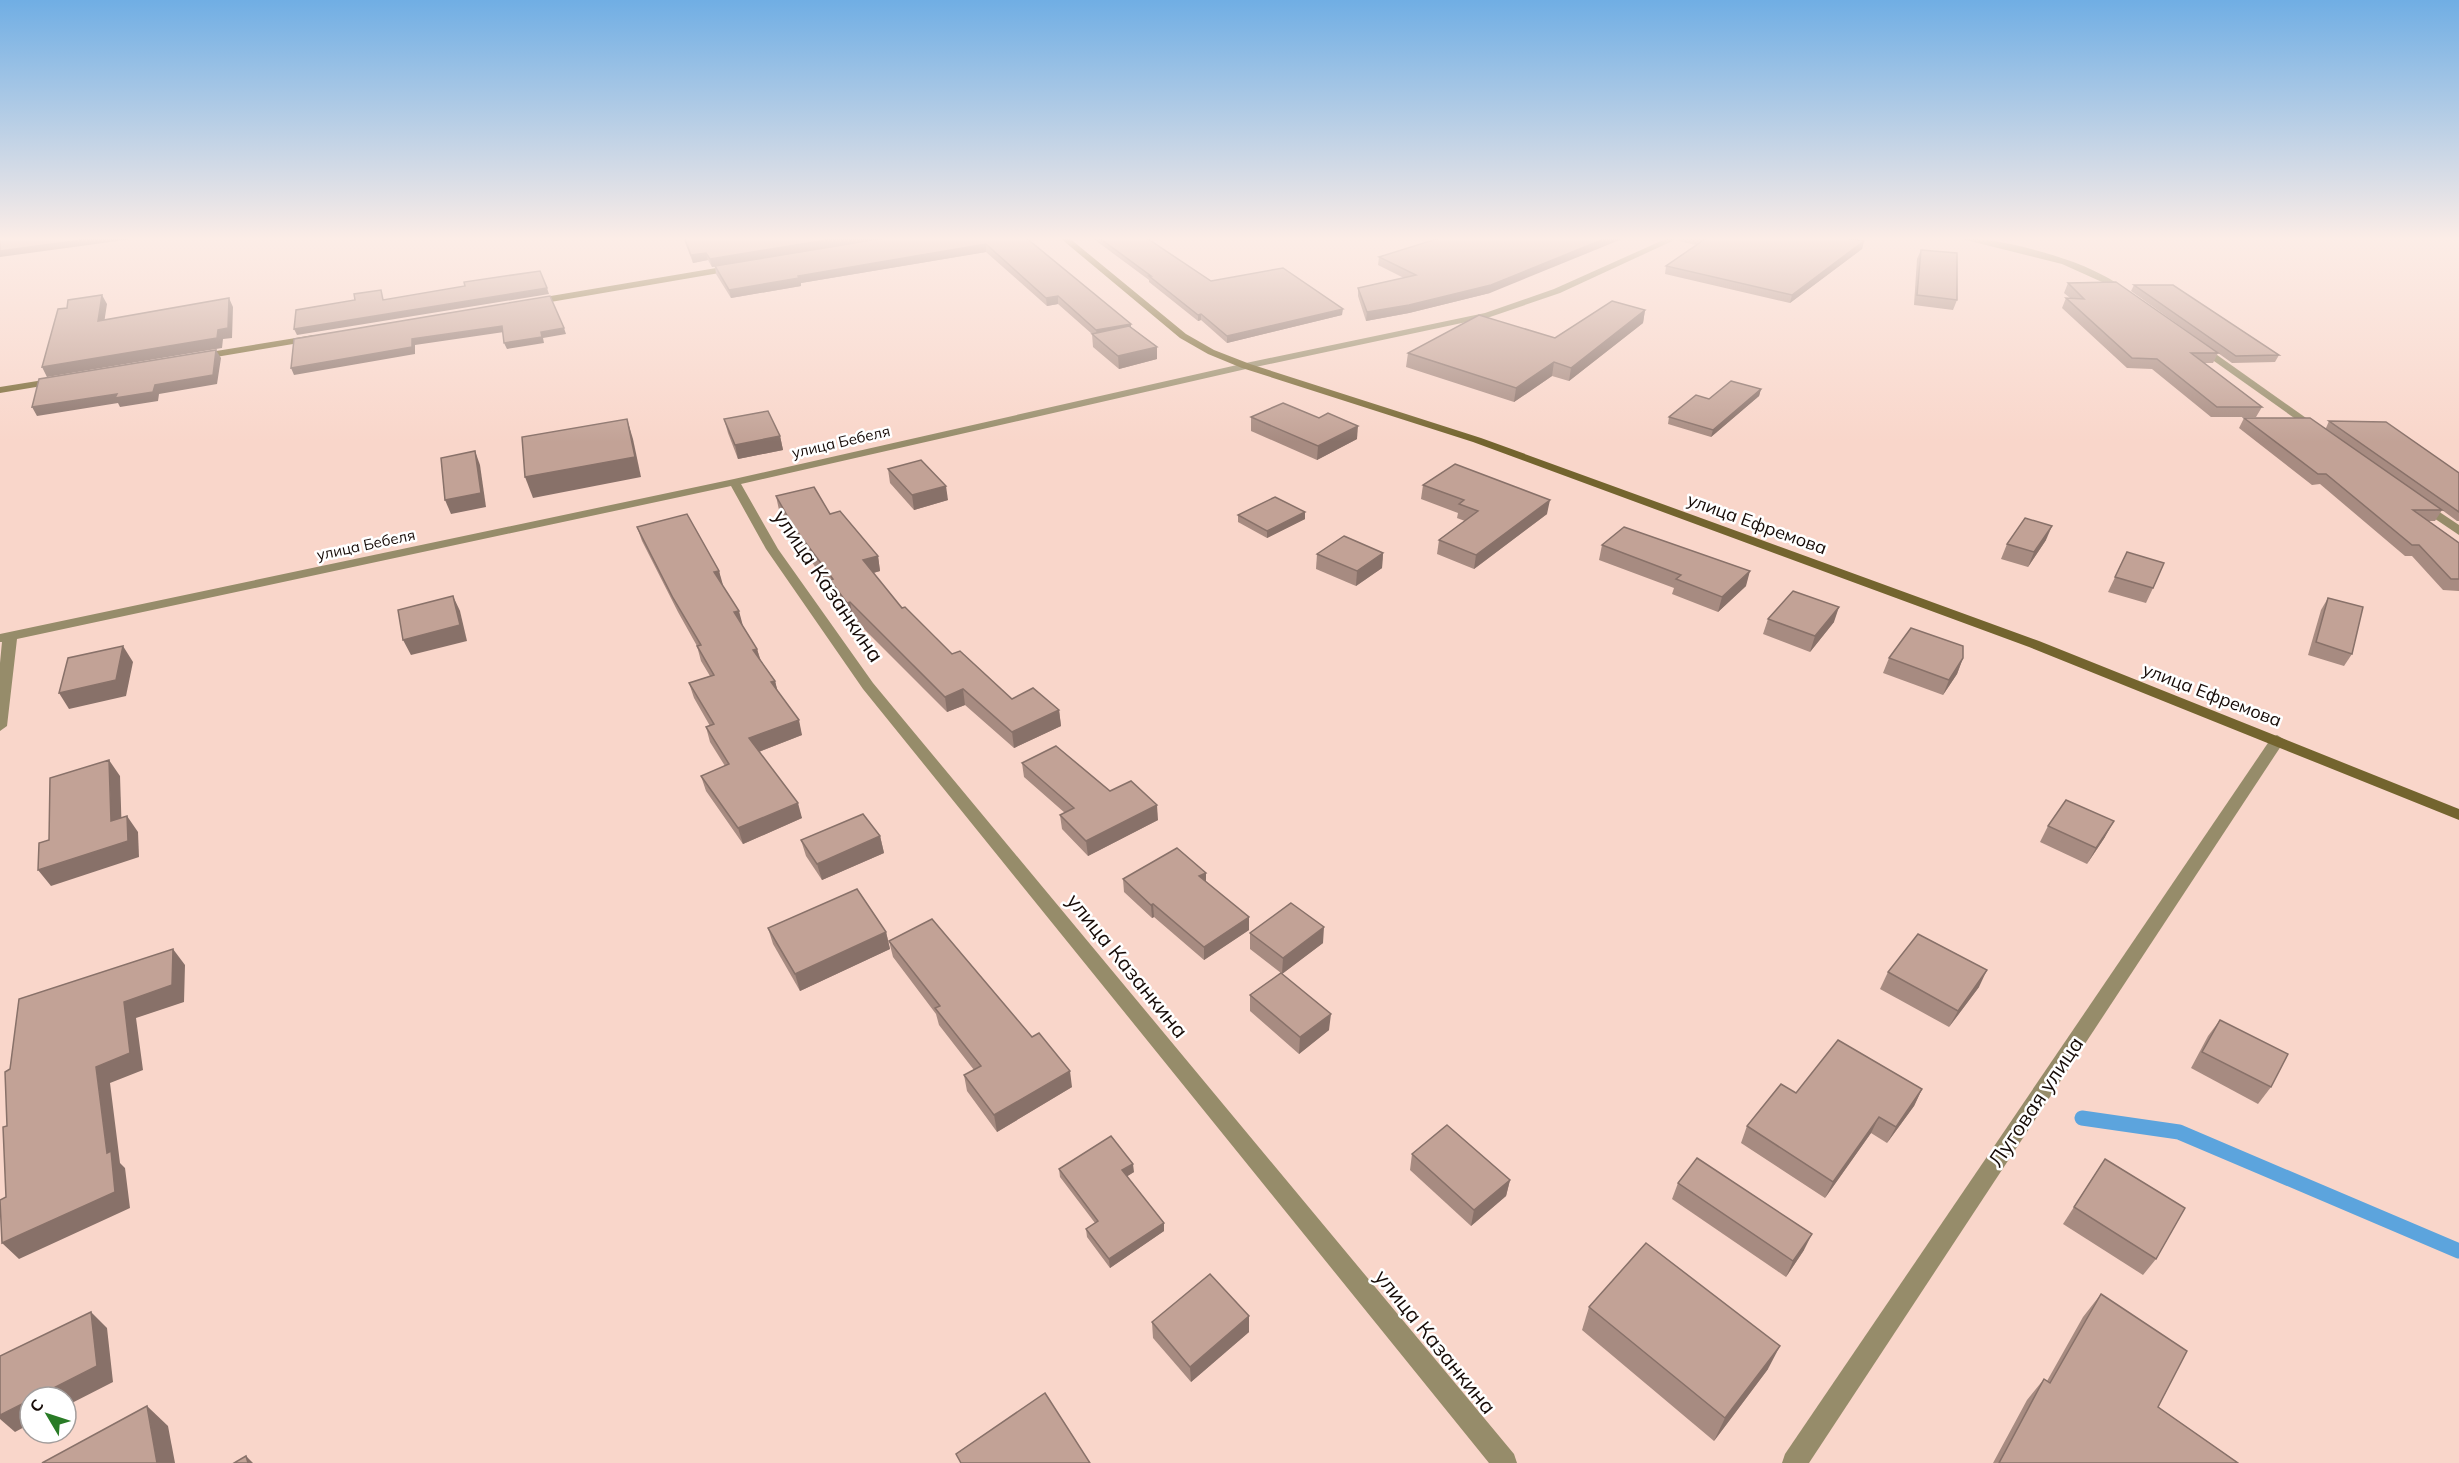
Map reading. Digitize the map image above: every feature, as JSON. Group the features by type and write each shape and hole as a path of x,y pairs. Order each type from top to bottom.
{"main road":[{"name":"улица Ефремова","path":"1146,305 1183,336 1211,352 1246,366 1378,406 1477,440 2034,644 2459,815"},
{"path":"189,359 330,335"},
{"path":"0,390 71,379"}],"street":[{"name":"улица Бебеля","path":"5,637 734,482 1246,366 1487,315 1515,305"},
{"path":"2195,343 2332,440"},
{"name":"улица Казанкина","path":"734,482 772,549 868,686 1505,1463"},
{"path":"2410,496 2459,531"},
{"path":"0,726 5,637"},
{"name":"Луговая улица","path":"1794,1463 2277,740"}],"building":[{"path":"67,305 100,305 98,321 188,305 229,305 228,328 218,330 217,338 42,367 58,309 67,308"},
{"path":"324,305 440,305 294,329 296,310"},
{"path":"495,305 554,305 564,328 541,332 542,337 504,343 502,326 412,339 412,347 291,368 294,339"},
{"path":"1068,305 1108,305 1131,324 1096,330"},
{"path":"1186,305 1338,305 1343,309 1227,336 1201,314 1198,315"},
{"path":"1364,305 1407,305 1367,312"},
{"path":"1605,305 1628,305 1645,310 1571,368 1554,362 1516,388 1408,353 1479,315 1555,338"},
{"path":"2074,305 2149,305 2218,353 2191,353 2262,407 2217,407 2157,359 2132,358"},
{"path":"2163,305 2204,305 2279,355 2236,356"},
{"path":"1129,326 1157,347 1118,356 1092,334"},
{"path":"216,350 213,375 155,385 153,392 115,398 117,394 32,407 39,379"},
{"path":"1731,381 1761,389 1713,430 1669,417 1696,395 1709,399"},
{"path":"1283,403 1319,418 1328,413 1358,426 1318,446 1251,417"},
{"path":"768,411 780,436 735,445 724,419"},
{"path":"2244,418 2310,418 2442,510 2413,510 2459,543 2459,579 2451,579 2419,545 2412,545 2326,474 2318,474"},
{"path":"627,419 635,457 525,477 522,437"},
{"path":"2329,421 2386,422 2459,473 2459,512"},
{"path":"475,451 481,493 445,500 441,458"},
{"path":"921,460 946,486 912,495 888,469"},
{"path":"1455,464 1550,500 1476,555 1439,540 1478,511 1459,504 1464,500 1423,485"},
{"path":"814,487 830,514 840,511 878,556 863,560 902,608 905,607 952,654 960,651 1012,699 1033,688 1059,710 1012,732 963,689 945,697 850,602 847,603 830,580 833,579 793,526 776,496"},
{"path":"1275,497 1305,512 1267,531 1238,515"},
{"path":"687,514 719,571 714,572 739,611 734,612 757,649 753,650 775,681 771,682 799,720 749,738 798,803 738,828 701,776 729,764 706,727 714,724 689,683 714,675 697,646 701,645 673,598 637,527"},
{"path":"2025,518 2052,526 2034,552 2007,544"},
{"path":"1624,527 1750,571 1722,597 1676,579 1681,575 1602,545"},
{"path":"1344,536 1383,553 1357,571 1317,554"},
{"path":"2127,552 2164,563 2153,588 2115,577"},
{"path":"1793,591 1839,607 1815,636 1768,619"},
{"path":"453,596 460,625 403,640 398,610"},
{"path":"2328,598 2363,607 2352,654 2316,642"},
{"path":"1911,628 1963,646 1963,658 1949,680 1889,658"},
{"path":"123,646 116,680 59,693 68,658"},
{"path":"1056,746 1110,791 1131,781 1157,805 1086,841 1060,815 1074,808 1022,763"},
{"path":"109,760 111,821 127,816 128,841 38,870 39,843 49,840 50,778"},
{"path":"2066,800 2114,821 2096,848 2048,826"},
{"path":"863,814 880,836 817,864 801,840"},
{"path":"1177,848 1206,873 1199,876 1249,917 1204,947 1153,904 1151,905 1123,879"},
{"path":"857,889 886,932 795,974 768,928"},
{"path":"1291,903 1324,927 1283,958 1250,933"},
{"path":"932,919 1032,1037 1039,1033 1070,1071 994,1115 964,1075 981,1066 935,1008 940,1006 889,941"},
{"path":"1918,934 1987,970 1958,1011 1888,972"},
{"path":"173,949 172,985 124,1002 130,1053 96,1067 107,1153 111,1151 115,1192 2,1243 0,1200 6,1197 3,1127 7,1126 5,1072 10,1069 19,999"},
{"path":"1281,973 1331,1014 1300,1037 1250,995"},
{"path":"2220,1020 2288,1054 2271,1087 2202,1052"},
{"path":"1838,1040 1922,1089 1896,1127 1879,1117 1833,1182 1747,1126 1781,1084 1796,1093"},
{"path":"1447,1125 1510,1180 1474,1210 1412,1154"},
{"path":"1111,1136 1133,1164 1122,1170 1164,1223 1109,1259 1086,1229 1098,1221 1059,1169"},
{"path":"1697,1158 1812,1234 1793,1261 1678,1183"},
{"path":"2105,1159 2185,1208 2156,1259 2074,1207"},
{"path":"1646,1243 1780,1346 1725,1418 1589,1307"},
{"path":"1210,1274 1249,1316 1190,1367 1152,1322"},
{"path":"2101,1294 2187,1351 2158,1407 2238,1463 1999,1463 2044,1379 2050,1383"},
{"path":"91,1312 97,1366 60,1385 18,1385 18,1406 0,1415 0,1356"},
{"path":"1045,1393 1090,1463 961,1463 956,1454"},
{"path":"147,1406 157,1463 42,1463"},
{"path":"246,1456 248,1463 234,1463"}],"waterway":[{"path":"2082,1118 2179,1132 2459,1251"}]}
